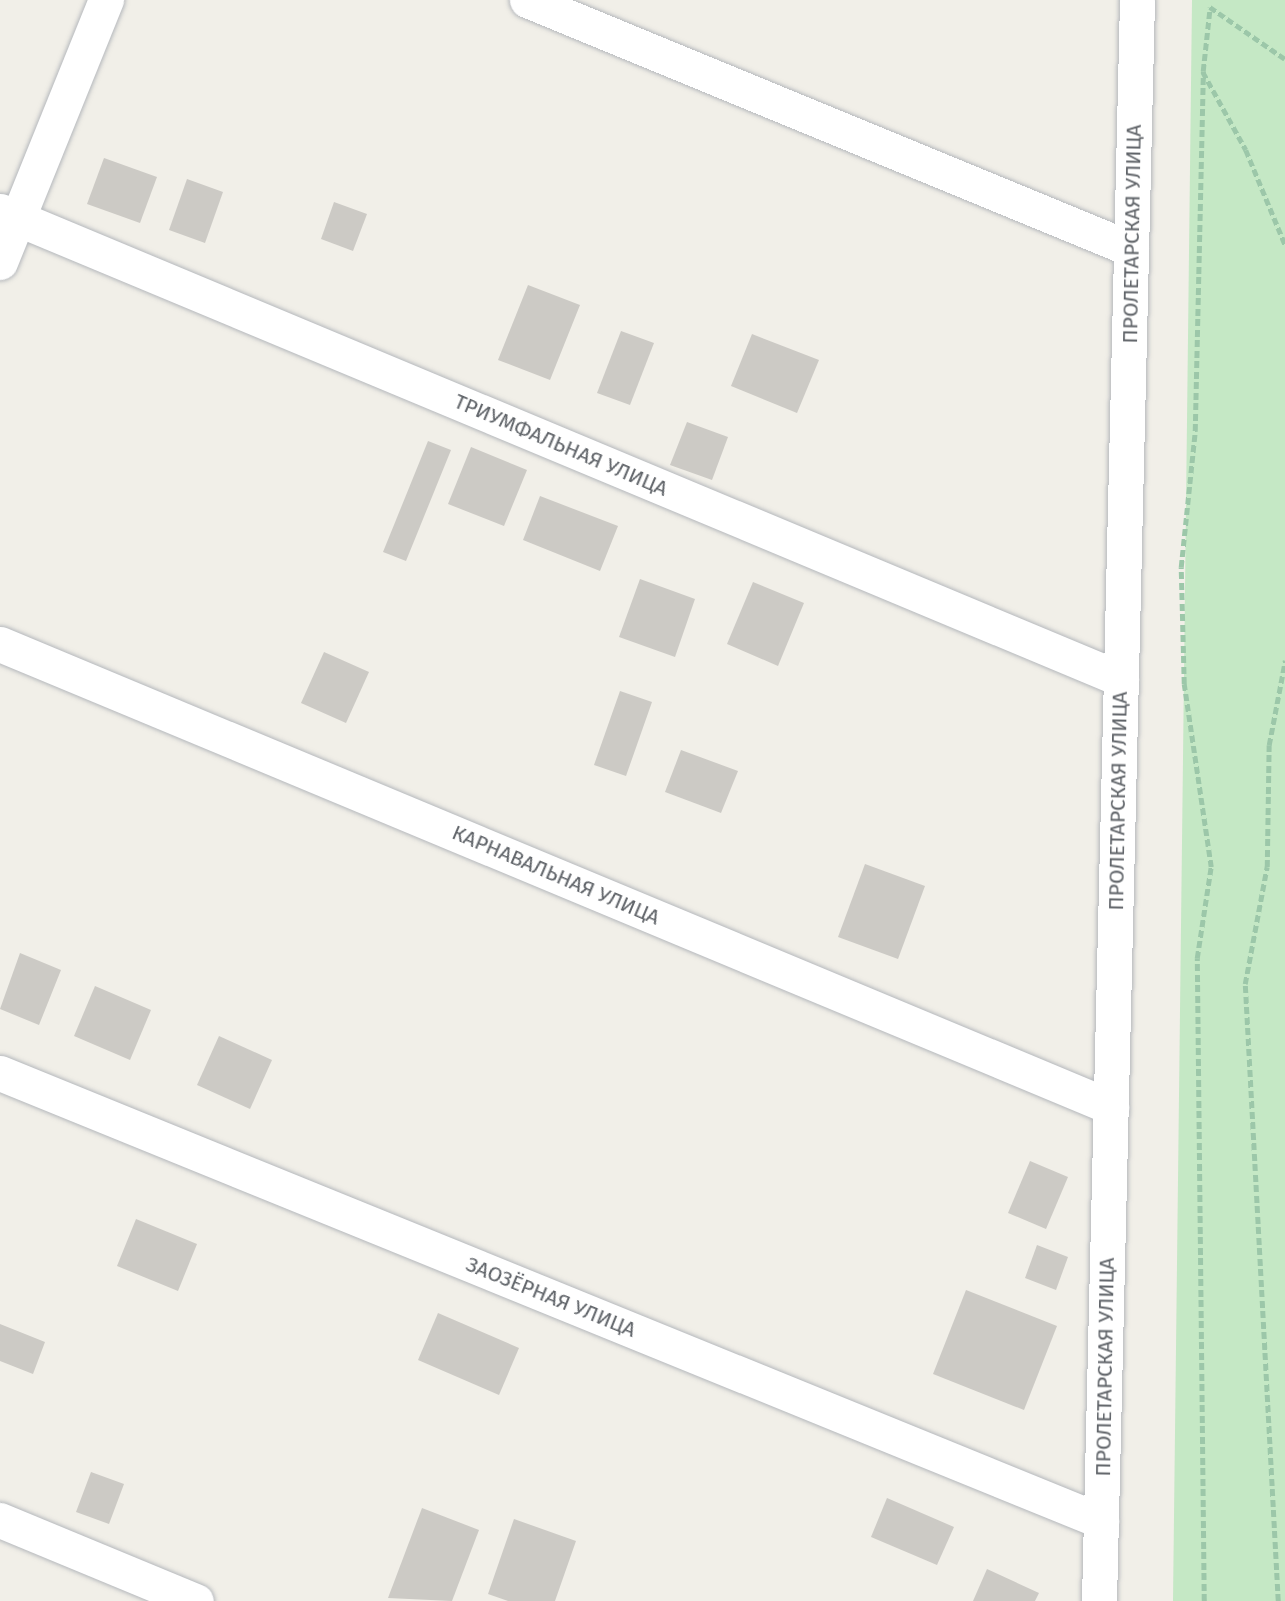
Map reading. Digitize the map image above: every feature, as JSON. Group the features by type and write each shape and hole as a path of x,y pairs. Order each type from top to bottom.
{"street":[{"path":"0,262 9,215 106,0"},
{"path":"527,0 1131,249"},
{"name":"ПРОЛЕТАРСКАЯ УЛИЦА","path":"1099,1601 1137,0"},
{"name":"ТРИУМФАЛЬНАЯ УЛИЦА","path":"9,215 1121,679"},
{"name":"КАРНАВАЛЬНАЯ УЛИЦА","path":"0,644 1111,1107"},
{"name":"ЗАОЗЁРНАЯ УЛИЦА","path":"0,1073 1101,1521"},
{"path":"0,1520 196,1601"}],"path":[{"path":"1205,1601 1197,958 1211,867 1184,684 1181,567 1195,431 1203,71 1210,6 1285,59"},
{"path":"1203,71 1246,150 1285,244"},
{"path":"1278,1601 1245,984 1267,867 1269,745 1285,661"}],"green space":[{"path":"1192,0 1285,0 1285,1601 1173,1601"}],"building":[{"path":"104,158 157,177 140,223 87,204"},
{"path":"187,179 223,192 205,243 169,230"},
{"path":"334,202 367,214 353,251 321,239"},
{"path":"528,285 580,305 550,380 498,360"},
{"path":"621,331 654,343 630,405 597,393"},
{"path":"752,334 819,360 797,413 731,386"},
{"path":"687,422 728,437 712,480 670,465"},
{"path":"428,441 451,450 406,561 383,552"},
{"path":"471,447 527,470 504,526 448,504"},
{"path":"540,496 618,526 600,571 523,540"},
{"path":"640,579 695,599 675,657 619,637"},
{"path":"753,582 804,603 778,666 727,644"},
{"path":"324,652 369,672 346,723 301,703"},
{"path":"620,691 652,702 626,776 594,765"},
{"path":"681,750 738,771 721,813 665,792"},
{"path":"865,864 925,886 898,959 838,937"},
{"path":"20,953 61,970 39,1025 0,1009"},
{"path":"95,986 151,1010 130,1060 74,1036"},
{"path":"219,1036 272,1060 250,1109 197,1085"},
{"path":"1030,1161 1068,1177 1046,1229 1008,1213"},
{"path":"136,1219 197,1244 178,1291 117,1266"},
{"path":"1037,1245 1068,1257 1056,1290 1025,1278"},
{"path":"966,1290 1057,1326 1024,1410 933,1374"},
{"path":"438,1313 519,1348 499,1395 418,1360"},
{"path":"0,1324 45,1342 33,1374 0,1361"},
{"path":"91,1472 124,1484 109,1524 76,1512"},
{"path":"887,1498 954,1527 937,1565 871,1537"},
{"path":"422,1508 479,1530 452,1601 388,1598"},
{"path":"514,1519 576,1541 555,1601 508,1601 488,1594"},
{"path":"987,1569 1039,1593 1035,1601 973,1601"}]}
